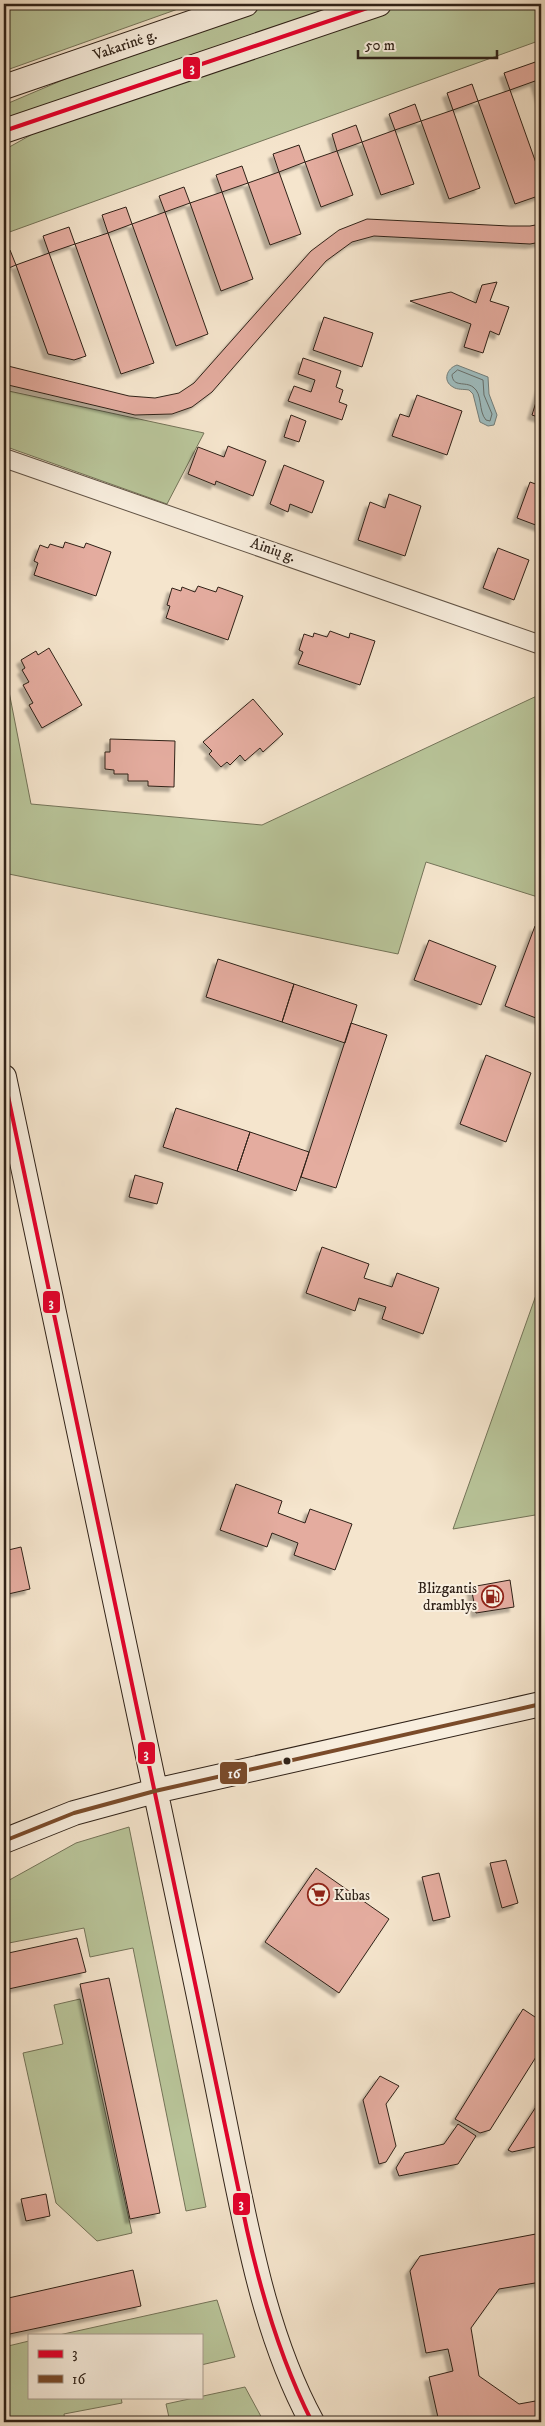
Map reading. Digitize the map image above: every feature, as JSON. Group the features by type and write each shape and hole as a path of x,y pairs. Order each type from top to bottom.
{"main road":[{"name":"Vakarinė g.","path":"4,87 246,4"},
{"path":"4,131 378,4"},
{"path":"4,1077 243,2216 260,2288 281,2357 295,2392 312,2422"},
{"path":"4,1841 74,1813 155,1791 541,1704"}],"street":[{"name":"Ainių g.","path":"4,458 541,645"}],"green space":[{"path":"4,4 192,4 4,71"},
{"path":"274,4 341,4 4,119 4,105 105,62"},
{"path":"402,4 541,4 541,40 4,234 4,150 54,122"},
{"path":"4,390 204,433 167,504 4,446"},
{"path":"4,666 31,804 262,825 541,694 541,898 426,862 398,954 4,873"},
{"path":"541,1281 541,1514 453,1529"},
{"path":"129,1827 206,2207 186,2211 133,1948 90,1957 84,1928 4,1944 4,1883 76,1843"},
{"path":"80,1999 132,2233 97,2241 56,2203 23,2053 63,2044 54,2005"},
{"path":"217,2300 235,2357 202,2365 202,2334 64,2334"},
{"path":"28,2341 28,2398 121,2398 122,2403 64,2414 65,2422 4,2422 4,2347"},
{"path":"245,2387 264,2422 207,2422 207,2420 170,2422 166,2404 202,2398 202,2396"}],"water":[{"path":"457,365 488,377 489,394 497,415 494,425 488,426 480,422 473,394 469,390 455,388 448,381 448,372"}],"building":[{"path":"541,60 541,100 535,81 510,90 504,73"},
{"path":"472,84 478,101 453,110 447,93"},
{"path":"510,90 541,177 541,195 515,204 478,101"},
{"path":"415,104 421,121 395,130 389,114"},
{"path":"453,110 480,188 449,199 421,121"},
{"path":"356,125 362,142 337,151 332,134"},
{"path":"395,130 414,184 381,195 362,142"},
{"path":"299,145 305,162 279,172 273,154"},
{"path":"337,151 353,195 321,207 305,162"},
{"path":"242,166 248,183 222,192 216,175"},
{"path":"279,172 301,234 270,245 248,183"},
{"path":"184,187 190,203 165,212 159,196"},
{"path":"222,192 253,279 221,291 190,203"},
{"path":"126,207 132,224 108,233 102,215"},
{"path":"165,212 208,334 176,346 132,224"},
{"path":"367,219 509,226 541,224 541,242 530,244 374,236 352,242 326,261 212,392 192,407 172,414 135,415 4,384 4,365 129,396 155,398 179,393 194,383 311,251 339,230"},
{"path":"69,227 75,244 49,253 43,236"},
{"path":"108,233 154,363 121,374 75,244"},
{"path":"10,250 16,265 4,270 4,253"},
{"path":"49,253 86,356 74,360 48,354 16,265"},
{"path":"497,282 490,301 509,307 499,335 490,331 483,353 464,347 471,324 410,301 451,292 476,303 482,285"},
{"path":"324,317 373,333 362,367 313,350"},
{"path":"303,358 341,371 336,387 343,390 339,402 347,405 342,420 288,401 294,386 311,392 315,380 298,374"},
{"path":"541,386 541,418 532,415"},
{"path":"417,395 462,411 447,455 392,436 400,414 409,417"},
{"path":"291,415 306,421 299,442 284,437"},
{"path":"228,446 266,461 253,496 216,481 215,485 188,474 198,447 224,457"},
{"path":"284,465 324,481 312,513 290,504 288,512 270,504"},
{"path":"530,482 541,486 541,527 517,518"},
{"path":"389,494 421,506 405,556 358,540 370,502 385,508"},
{"path":"65,542 84,548 86,543 111,552 96,596 34,575 38,563 34,561 40,545 48,548 50,544 63,548"},
{"path":"498,548 529,560 514,600 483,588"},
{"path":"198,586 216,592 218,587 243,596 228,640 166,618 170,606 167,605 172,588 181,591 182,587 195,592"},
{"path":"330,631 349,638 350,633 375,641 360,685 298,664 303,652 299,650 304,634 313,637 314,633 327,637"},
{"path":"49,648 82,705 42,728 29,705 33,703 23,685 29,682 22,670 25,668 21,660 36,651 38,655"},
{"path":"253,699 283,734 263,752 260,748 245,761 240,755 230,765 227,762 221,767 209,754 212,751 203,742"},
{"path":"110,739 175,741 174,787 148,786 148,781 128,781 128,774 114,774 114,770 105,769 105,752 110,752"},
{"path":"535,926 541,929 541,1020 505,1006"},
{"path":"429,940 496,966 481,1005 414,980"},
{"path":"218,959 294,984 282,1022 206,997"},
{"path":"294,984 357,1005 345,1043 282,1022"},
{"path":"351,1023 387,1035 336,1188 301,1177"},
{"path":"486,1055 531,1073 506,1142 460,1124"},
{"path":"176,1108 250,1132 237,1171 163,1147"},
{"path":"250,1132 309,1152 296,1191 237,1171"},
{"path":"135,1175 163,1183 157,1204 129,1197"},
{"path":"322,1247 369,1264 364,1278 392,1287 397,1273 439,1288 423,1334 382,1319 386,1307 359,1298 355,1311 306,1293"},
{"path":"236,1484 282,1501 278,1513 305,1523 310,1509 352,1524 335,1570 294,1555 298,1543 272,1533 267,1547 220,1530"},
{"path":"21,1547 30,1589 4,1595 4,1551"},
{"name":"Blizgantis dramblys","path":"510,1580 514,1607 476,1613 471,1587"},
{"path":"506,1860 518,1903 502,1908 490,1863"},
{"path":"316,1868 389,1919 339,1993 265,1942"},
{"path":"439,1873 450,1917 433,1921 422,1877"},
{"path":"77,1938 86,1972 4,1990 4,1954"},
{"path":"109,1978 160,2213 130,2219 80,1984"},
{"path":"523,2009 541,2021 541,2049 490,2130 480,2133 455,2119"},
{"path":"380,2076 399,2086 386,2104 396,2146 386,2162 379,2164 363,2100"},
{"path":"541,2099 541,2138 535,2147 512,2152 508,2150"},
{"path":"458,2124 476,2136 458,2164 399,2176 396,2168 405,2153 444,2144"},
{"path":"46,2194 50,2216 26,2221 21,2199"},
{"path":"541,2233 541,2282 499,2289 471,2328 479,2376 519,2404 541,2400 541,2422 439,2422 429,2377 453,2371 448,2349 426,2353 410,2271 420,2256"},
{"path":"133,2270 141,2306 5,2335 4,2299"}],"transit line":[{"name":"3","path":"4,131 379,4"},
{"name":"3","path":"4,1077 247,2230 259,2280 282,2352 312,2422"},
{"name":"16","path":"4,1841 74,1813 155,1791 541,1704"}],"place":[{"name":"Blizgantis dramblys","path":"493,1597"},
{"name":"Kubas","path":"318,1895"}]}
